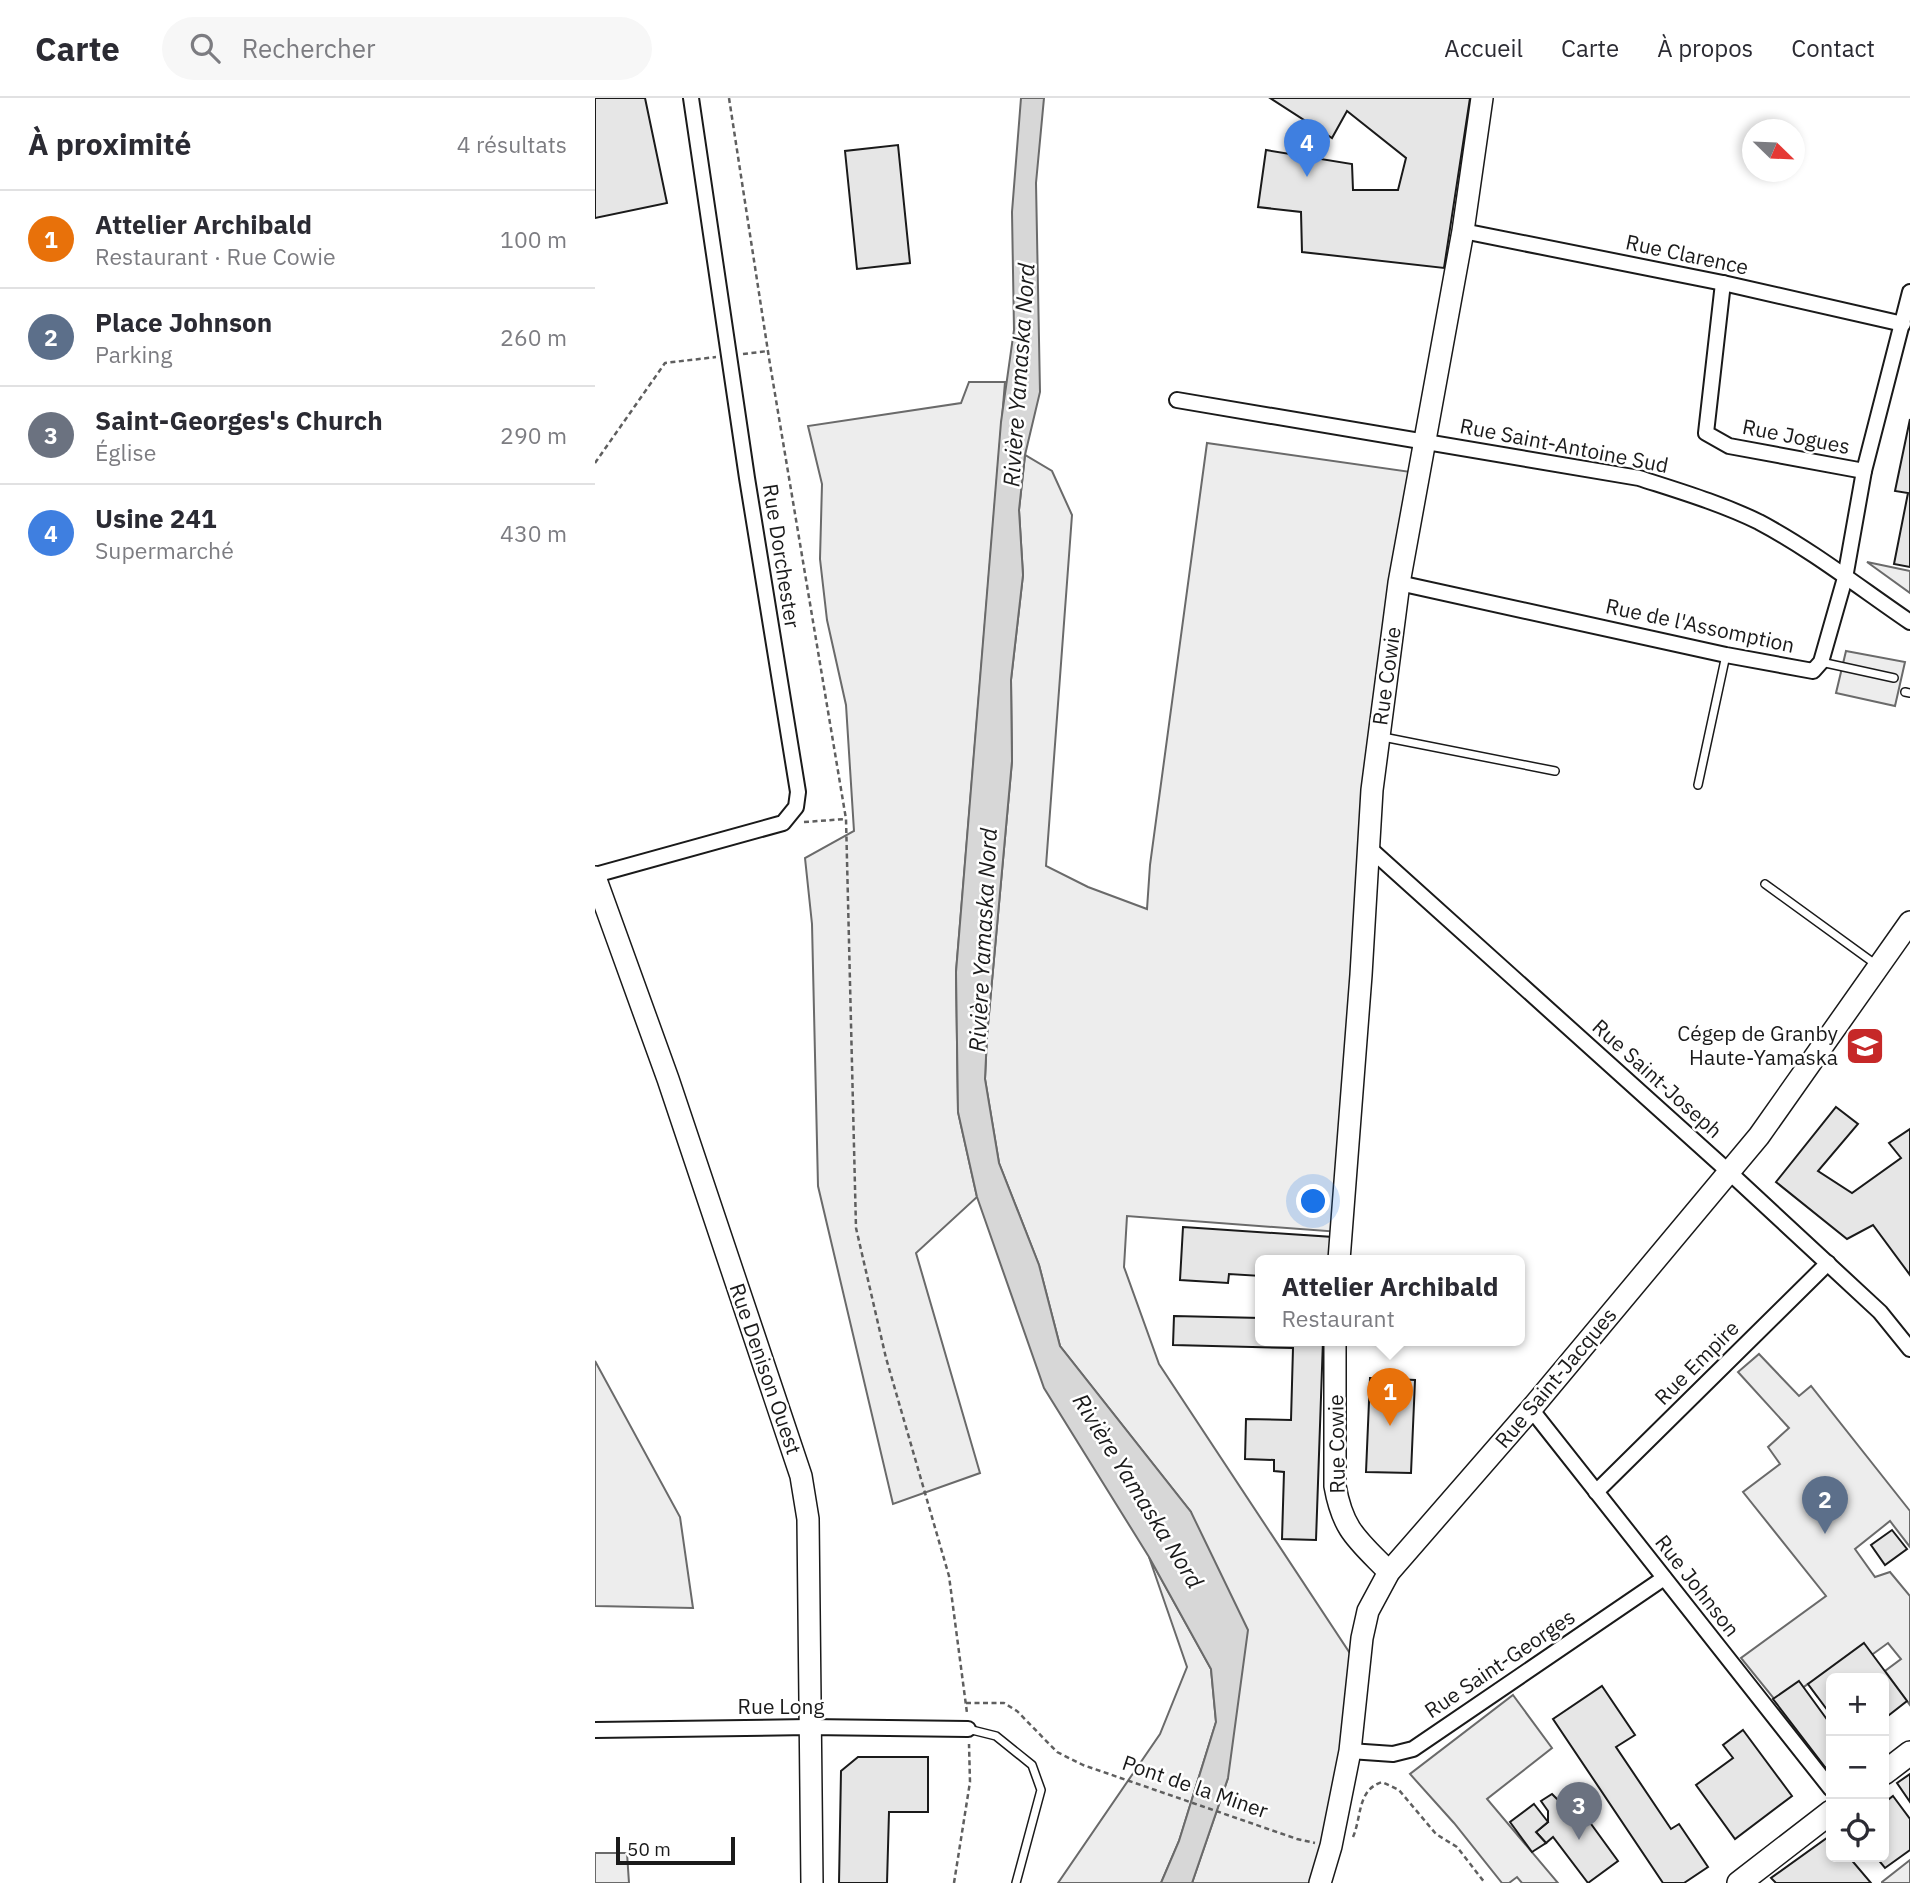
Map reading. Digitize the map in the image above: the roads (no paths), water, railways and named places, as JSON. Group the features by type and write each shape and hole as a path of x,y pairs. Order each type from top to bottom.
{"main road":[{"path":"1889,1769 1910,1753"},
{"path":"1751,1879 1826,1816"}],"street":[{"name":"Rue Dorchester","path":"595,876 783,823 796,807 798,792 749,492 691,98"},
{"name":"Rue Cowie","path":"1339,1255 1372,790 1399,583 1463,231 1482,98"},
{"name":"Rue Clarence","path":"1463,231 1723,283 1903,324"},
{"name":"Rue Jogues","path":"1723,283 1706,433 1729,446 1864,471"},
{"name":"Rue de l'Assomption","path":"1399,583 1813,671 1821,662 1845,578 1864,471 1910,292"},
{"name":"Rue Saint-Antoine Sud","path":"1177,400 1639,478 1712,501 1760,523 1829,565 1910,622"},
{"name":"Rue Saint-Joseph","path":"1368,847 1729,1172 1880,1312 1910,1349"},
{"name":"Rue Denison Ouest","path":"595,876 668,1079 801,1476 808,1519 812,1883"},
{"name":"Rue Saint-Jacques","path":"1320,1883 1331,1846 1350,1751 1362,1638 1368,1611 1389,1572 1531,1409 1759,1136 1910,922"},
{"name":"Rue Empire","path":"1596,1492 1828,1264"},
{"name":"Rue Cowie","path":"1335,1346 1335,1486 1339,1508 1348,1530 1389,1572"},
{"name":"Rue Johnson","path":"1531,1409 1826,1783"},
{"name":"Rue Saint-Georges","path":"1350,1751 1393,1754 1413,1749 1664,1578"},
{"name":"Rue Long","path":"595,1730 809,1727 968,1729"}],"lane":[{"path":"1698,785 1726,654"},
{"path":"1821,662 1894,678"},
{"path":"1379,736 1555,771"},
{"path":"1765,884 1879,966"},
{"path":"968,1729 996,1736 1032,1765 1041,1790 1016,1883"}],"water":[{"name":"Rivière Yamaska Nord","path":"1021,98 1044,98 1036,183 1040,392 1025,455 1019,510 1023,575 1011,680 1012,761 985,1079 999,1163 1039,1265 1060,1346 1191,1512 1248,1630 1228,1778 1192,1883 1161,1883 1179,1841 1216,1722 1211,1669 1149,1557 1044,1388 977,1197 958,1112 956,972 1001,422 1014,330 1012,212"}],"place":[{"name":"Usine 241","path":"1307,177"},
{"name":"Cégep de Granby Haute-Yamaska","path":"1865,1046"},
{"name":"Attelier Archibald","path":"1390,1426"},
{"name":"Place Johnson","path":"1825,1534"},
{"name":"Saint-Georges's Church","path":"1579,1840"}]}
